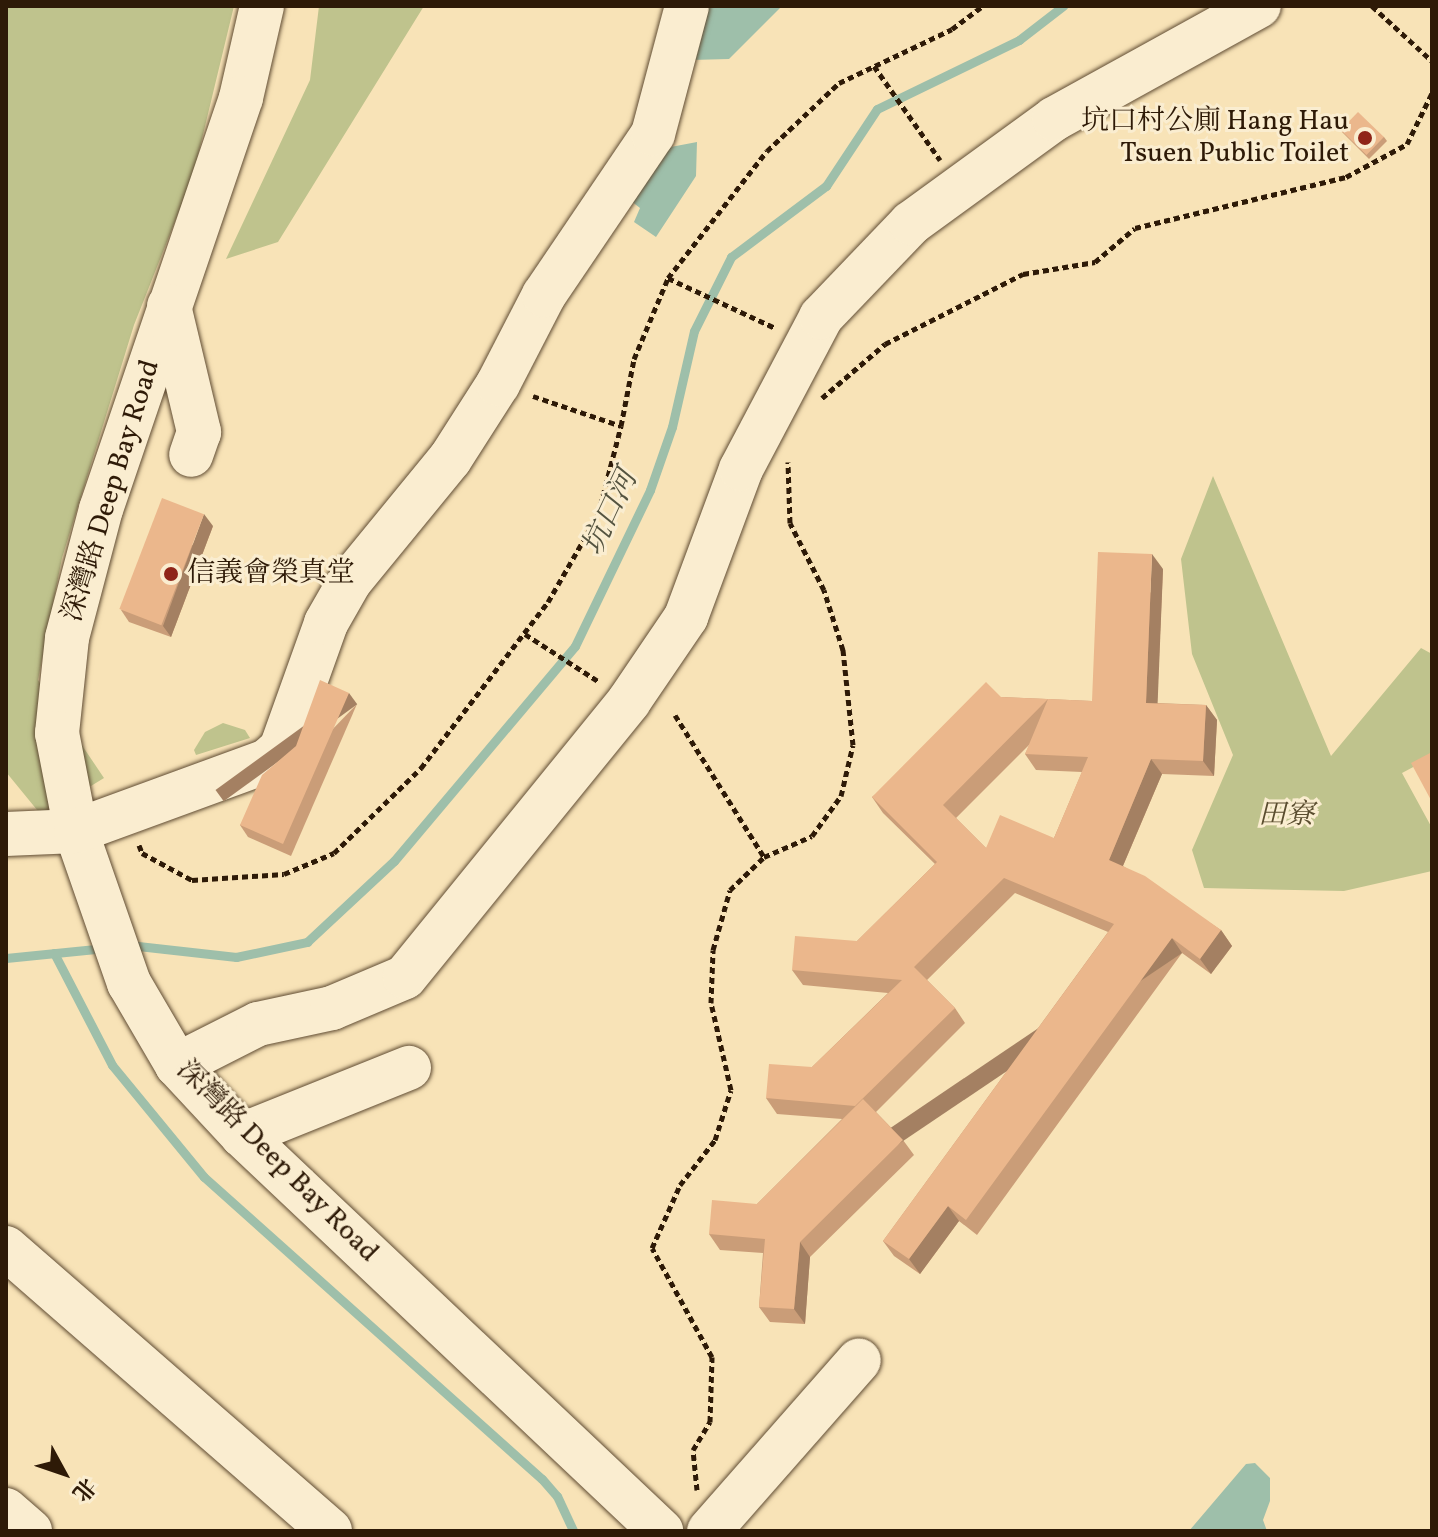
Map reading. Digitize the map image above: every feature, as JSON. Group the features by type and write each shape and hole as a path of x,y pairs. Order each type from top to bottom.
{"street":[{"name":"深灣路 Deep Bay Road","path":"262,6 241,98 101,509 67,638 57,733 76,831 101,914 129,983 177,1065 242,1135 661,1531"},
{"path":"6,834 76,831 274,756 326,623 350,581 450,459 498,384 544,295 653,134 687,6"},
{"path":"177,1065 258,1024 332,1008 405,977 629,701 686,617 741,469 821,317 911,223 1054,119 1259,6"},
{"path":"169,306 199,432 191,455"},
{"path":"242,1135 409,1068"},
{"path":"6,1248 330,1531"},
{"path":"712,1528 859,1360"},
{"path":"6,1510 30,1531"}],"path":[{"path":"124,814 142,853 192,880 284,874 334,853 421,768 525,634 598,515 634,359 668,278 767,151 839,83 952,29 982,6"},
{"path":"1372,6 1432,61"},
{"path":"875,68 949,173"},
{"path":"818,403 834,382 885,344 1023,274 1095,262 1135,228 1346,177 1407,144 1432,93"},
{"path":"668,278 781,331"},
{"path":"498,384 621,426"},
{"path":"712,1528 692,1482 693,1450 710,1422 712,1357 652,1248 680,1185 715,1140 731,1090 711,1003 713,950 730,890 764,857 812,836 841,796 853,745 843,650 786,503 791,452"},
{"path":"525,634 607,687"},
{"path":"675,715 764,857"}],"green space":[{"path":"6,6 234,6 193,176 134,325 62,558 38,680 104,778 42,816 6,772"},
{"path":"319,6 424,6 278,242 226,259 310,80"},
{"name":"田寮","path":"1213,476 1331,756 1421,648 1432,654 1432,757 1402,773 1432,828 1432,871 1344,891 1204,888 1192,850 1233,755 1192,654 1181,559"},
{"path":"223,723 245,730 250,738 196,755 194,750 205,732"}],"shaded area":[{"path":"696,6 782,6 729,59 691,60"},
{"path":"697,142 696,176 656,237 634,222 640,208 626,197 655,150"},
{"path":"1255,1463 1270,1478 1270,1501 1263,1520 1267,1531 1189,1531 1246,1464"}],"building":[{"name":"坑口村公廁 Hang Hau Tsuen Public Toilet","path":"1358,112 1384,137 1367,155 1341,130"},
{"name":"信義會榮真堂","path":"162,498 204,514 161,625 119,609"},
{"path":"1098,552 1152,554 1146,703 1206,705 1203,761 1151,759 1109,860 1145,876 1221,930 1200,959 1172,938 966,1220 948,1206 909,1259 883,1241 1114,924 1004,878 914,967 955,1008 855,1106 766,1098 769,1064 812,1067 902,980 792,970 795,936 857,941 937,862 872,797 986,682 1001,697 1048,699 1092,701","holes":["1048,699 1025,754 1088,757 1054,838 1000,815 986,848 943,805"]},
{"path":"320,680 349,693 283,844 240,825 262,775 296,746"},
{"path":"1432,752 1432,802 1411,763"},
{"path":"863,1099 903,1140 800,1242 794,1309 759,1307 765,1239 709,1234 712,1200 757,1204"}],"waterway":[{"name":"坑口河","path":"129,945 236,957 307,942 394,861 575,646 650,490 672,427 694,331 731,257 826,186 877,109 1019,40 1063,6"},
{"path":"6,958 106,948"},
{"path":"54,953 112,1065 204,1177 542,1479 557,1496 573,1531"}],"place":[{"name":"坑口村公廁 Hang Hau Tsuen Public Toilet","path":"1365,138"},
{"name":"信義會榮真堂","path":"171,574"}]}
